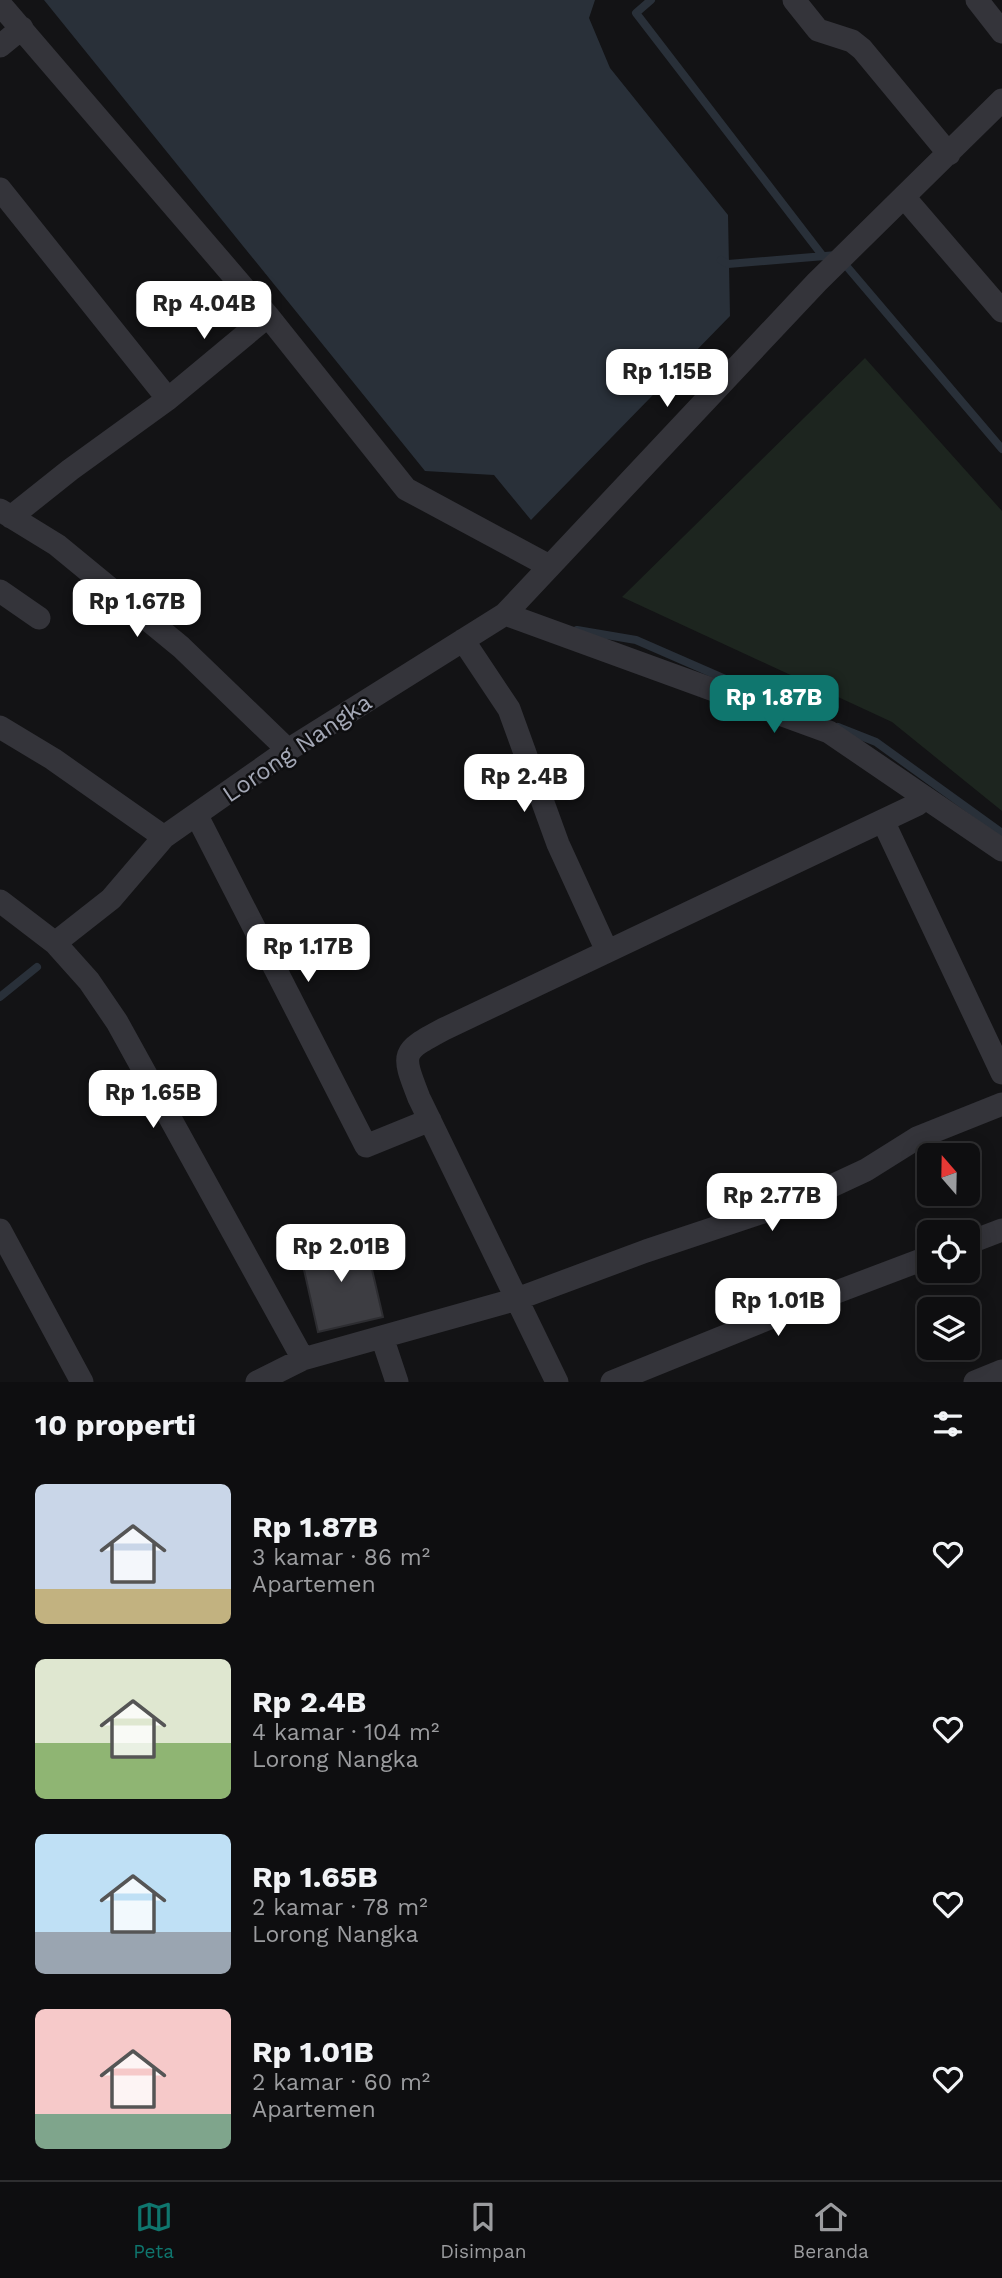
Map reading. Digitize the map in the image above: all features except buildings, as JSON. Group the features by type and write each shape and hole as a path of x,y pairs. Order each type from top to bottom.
{"street":[{"path":"794,0 818,30 852,41 862,49 949,154"},
{"path":"977,0 1002,32"},
{"path":"0,4 268,316 406,489 549,566"},
{"path":"0,46 22,28"},
{"name":"Lorong Nangka","path":"55,943 111,899 164,837 288,750 469,648 508,615 549,566 817,282 1002,100"},
{"path":"0,189 168,399"},
{"path":"904,197 1002,311"},
{"path":"268,316 168,399 6,513 57,545 181,647 288,750"},
{"path":"0,591 39,618"},
{"path":"508,615 829,732 1002,850"},
{"path":"469,648 509,709 558,844 607,951"},
{"path":"0,727 53,759 164,837"},
{"path":"557,1382 430,1120 407,1063 409,1051 414,1045 607,951 918,804"},
{"path":"197,816 366,1146 430,1120"},
{"path":"883,821 1002,1073"},
{"path":"0,901 55,943 89,981 117,1022 303,1359"},
{"path":"257,1382 303,1359 517,1299 646,1251 808,1196 866,1170 917,1138 1002,1104"},
{"path":"0,1230 82,1382"},
{"path":"980,1238 1002,1230"},
{"path":"612,1382 917,1262"},
{"path":"382,1337 397,1382"},
{"path":"975,1382 1002,1371"}],"shaded area":[{"path":"44,0 595,0 589,18 610,68 728,215 730,316 531,520 494,475 425,471"},
{"path":"865,358 1002,511 1002,811 892,722 622,597"}],"waterway":[{"path":"651,0 636,13 822,255"},
{"path":"721,260 728,264 837,255 1002,449"},
{"path":"577,630 636,640 771,699"},
{"path":"838,727 876,742 1002,833"},
{"path":"0,997 37,967"}]}
